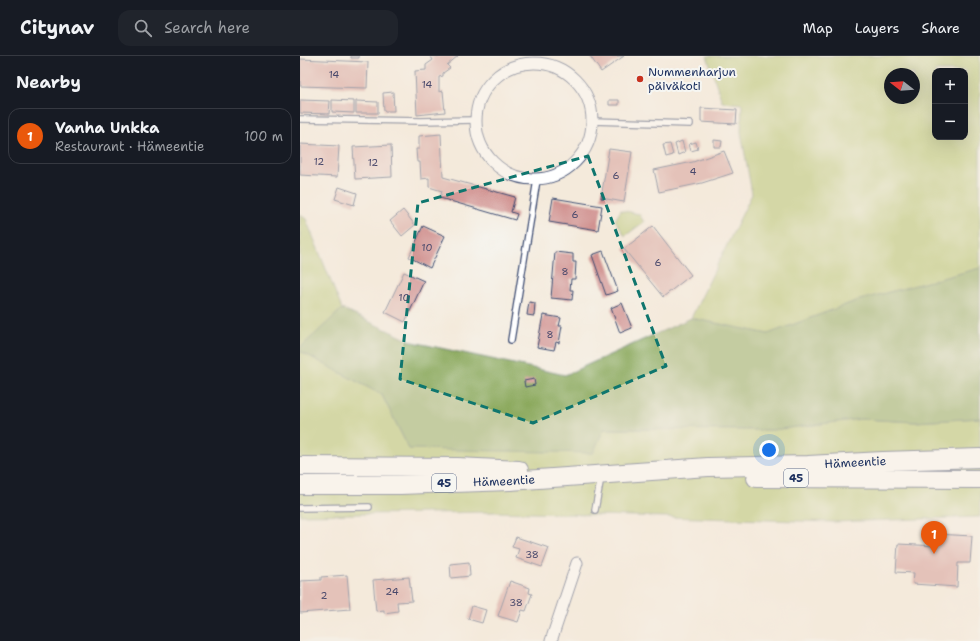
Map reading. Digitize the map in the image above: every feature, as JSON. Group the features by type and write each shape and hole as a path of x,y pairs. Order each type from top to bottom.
{"main road":[{"name":"Hämeentie","path":"300,485 400,485 510,481 708,467 808,465 980,458"},
{"name":"Hämeentie","path":"300,466 457,467 600,475 709,478 980,478"}],"street":[{"path":"524,60 557,67 568,74 584,90 591,110 592,121 590,136 586,148 577,160 559,174 537,180 524,179 512,175 501,170 493,163 479,142 475,120 480,97 487,86 505,70 524,60"},
{"path":"551,641 577,563"}],"lane":[{"path":"300,119 421,121 475,120"},
{"path":"592,121 690,124"},
{"path":"511,340 537,180"},
{"path":"595,510 600,475"},
{"path":"300,508 369,507"}],"highlighted area":[{"path":"588,156 666,366 533,423 400,379 418,203"}],"green space":[{"path":"707,56 980,56 980,268 856,301 768,334 691,318 752,194 741,132 742,104 722,102"},
{"path":"621,210 639,214 644,222 625,236 615,220"},
{"path":"300,214 306,219 342,309 300,348"},
{"path":"980,268 980,418 915,422 861,419 772,430 604,429 593,453 409,449 382,395 300,351 300,348 342,309 413,342 565,375 691,318 768,334 856,301"},
{"path":"300,351 382,395 409,449 604,429 772,430 861,419 915,422 980,418 980,517 833,522 496,512 300,515"}],"building":[{"path":"351,56 359,56 359,58 351,58"},
{"path":"430,56 458,56 447,65 450,68 443,73 443,76 439,77 439,92 443,91 445,112 417,115 415,71 426,70 426,65 433,60"},
{"path":"590,56 624,56 601,72"},
{"path":"300,59 368,62 367,88 300,86"},
{"path":"393,92 394,111 384,111 383,93"},
{"path":"300,100 330,101 329,114 300,113"},
{"path":"332,100 354,101 354,113 332,112"},
{"path":"609,100 619,100 619,105 609,105"},
{"path":"356,101 378,102 378,113 356,113"},
{"path":"701,108 737,110 736,124 701,122"},
{"path":"441,134 443,177 515,197 511,212 517,214 515,220 440,198 442,191 429,187 429,178 421,179 420,162 417,162 416,149 419,149 419,136"},
{"path":"714,140 722,141 721,147 714,147"},
{"path":"682,141 685,152 678,155 675,144"},
{"path":"696,142 698,149 691,151 689,144"},
{"path":"300,144 339,146 337,177 300,175"},
{"path":"670,144 673,155 666,157 663,145"},
{"path":"391,145 392,177 355,179 353,147"},
{"path":"609,149 632,152 624,202 601,198"},
{"path":"724,151 733,173 702,183 659,192 654,170 693,162"},
{"path":"339,187 357,193 354,205 335,199"},
{"path":"553,198 602,206 598,230 549,222"},
{"path":"403,210 415,225 402,236 390,221"},
{"path":"423,226 445,236 430,268 409,257"},
{"path":"653,226 691,275 663,297 624,249"},
{"path":"603,251 618,291 606,295 592,255"},
{"path":"555,252 573,254 573,262 576,262 575,279 571,279 570,290 573,290 572,300 551,298"},
{"path":"404,272 424,281 405,322 385,312"},
{"path":"529,302 535,303 534,316 527,315"},
{"path":"622,303 632,328 620,333 611,308"},
{"path":"543,315 561,318 559,326 562,326 559,343 556,342 554,350 537,347"},
{"path":"534,379 535,385 525,387 524,381"},
{"path":"936,534 972,536 970,563 958,563 957,587 913,584 914,573 896,572 898,544 936,546"},
{"path":"516,537 549,548 542,567 516,558 519,549 512,547"},
{"path":"469,562 470,576 451,578 450,564"},
{"path":"347,575 350,609 300,613 300,581 321,580 321,577"},
{"path":"409,577 412,601 397,602 398,611 384,613 384,610 376,611 373,580"},
{"path":"510,581 530,588 529,593 532,594 526,611 522,610 518,622 498,616"},
{"path":"472,606 486,610 482,623 468,619"}],"place":[{"name":"Nummenharjun päiväkoti","path":"640,79"},
{"name":"Vanha Unkka","path":"934,554"}]}
